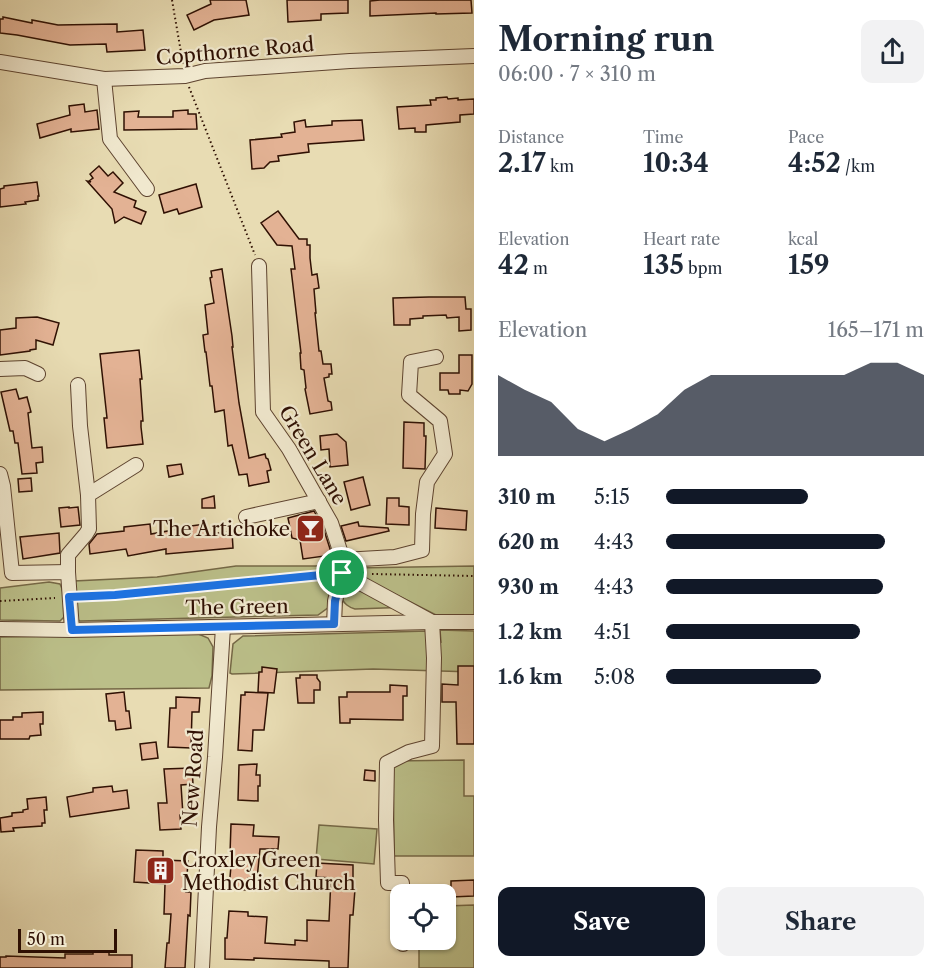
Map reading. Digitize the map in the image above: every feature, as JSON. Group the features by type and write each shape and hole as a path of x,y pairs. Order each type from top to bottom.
{"street":[{"name":"Copthorne Road","path":"0,62 104,79 184,76 206,71 305,64 474,56"},
{"path":"104,79 110,139 147,189"},
{"name":"Green Lane","path":"259,266 263,412 289,449 331,523 342,566"},
{"path":"342,566 422,550 427,482 445,454 440,421 409,395 411,362 436,357"},
{"path":"0,369 25,368 38,374"},
{"path":"72,630 68,555 88,529 88,495 78,385"},
{"path":"88,495 136,465"},
{"path":"0,474 3,486 6,574 68,572"},
{"path":"246,517 319,501"},
{"path":"342,566 432,622 434,651 432,746 409,752 387,763 388,883 402,884"},
{"path":"334,624 335,601 342,566"},
{"name":"The Green","path":"0,629 72,630 474,622"},
{"name":"New Road","path":"202,968 223,627"}],"path":[{"path":"172,0 184,76 259,266"},
{"path":"0,601 115,595 342,566"},
{"path":"364,573 474,576"}],"green space":[{"path":"236,566 334,566 334,583 329,607 318,615 80,621 76,619 74,581 157,577"},
{"path":"474,566 474,615 436,615 367,580 353,568"},
{"path":"344,579 412,607 355,609 341,598"},
{"path":"49,582 60,584 65,600 64,617 60,621 0,620 0,588"},
{"path":"440,630 474,631 474,672 373,669 230,673 233,644 243,636 428,631 430,640 441,642"},
{"path":"196,633 208,638 213,647 212,676 209,688 0,690 0,637"},
{"path":"464,760 464,796 474,796 474,856 394,856 393,761"},
{"path":"319,825 377,829 374,864 316,859"},
{"path":"474,905 474,968 419,968 419,950 456,950 456,906"}],"building":[{"path":"210,0 246,0 249,15 214,20 194,30 187,15 211,4"},
{"path":"287,0 348,0 348,13 321,14 321,20 288,22"},
{"path":"471,0 472,13 370,16 370,1"},
{"path":"3,17 58,25 117,24 117,32 143,30 145,50 107,52 106,44 70,45 0,33 0,19"},
{"path":"447,97 448,99 458,98 458,100 474,99 474,114 460,115 460,122 426,125 426,132 415,132 415,128 399,129 397,107 431,105 430,100"},
{"path":"84,104 85,112 97,110 99,129 71,132 71,129 40,138 37,124 70,115 69,106"},
{"path":"188,110 188,114 196,114 197,129 124,130 124,112 139,111 138,117 173,117 173,111"},
{"path":"305,120 306,127 332,125 332,121 362,120 364,140 308,144 309,152 278,156 279,161 270,162 264,168 252,169 250,140 282,137 281,134 295,132 294,122"},
{"path":"99,166 108,176 113,172 123,183 114,192 136,201 134,207 146,212 141,224 124,217 115,223 112,209 87,181 91,182 89,181 93,178 90,174"},
{"path":"37,182 38,200 0,207 0,189 4,186"},
{"path":"196,184 202,207 179,214 177,209 164,213 159,195"},
{"path":"278,211 299,239 307,239 307,245 310,245 312,275 317,274 319,288 314,289 319,351 321,351 323,364 331,364 332,374 324,378 332,410 310,414 304,370 301,369 291,269 295,269 292,246 277,245 261,223"},
{"path":"222,269 239,403 249,458 265,454 271,470 267,471 269,482 249,486 247,474 239,475 232,445 228,446 224,410 215,412 205,352 203,335 208,334 205,305 214,303 211,271"},
{"path":"465,297 466,309 471,309 471,330 459,331 459,317 447,318 446,315 423,316 423,318 410,319 410,325 394,325 393,298"},
{"path":"37,317 59,323 53,345 36,340 36,349 0,355 0,330 16,328 16,318"},
{"path":"139,350 143,444 107,448 104,418 107,418 100,354"},
{"path":"459,355 472,355 472,384 468,391 460,390 460,394 449,394 448,390 440,390 440,373 459,373"},
{"path":"16,389 19,399 27,397 31,412 28,413 32,448 42,447 43,462 36,463 37,473 22,474 18,443 15,443 13,431 10,431 1,392"},
{"path":"404,422 424,423 425,469 403,468"},
{"path":"337,434 346,442 348,465 330,467 329,449 321,450 320,436"},
{"path":"181,464 183,474 169,477 167,466"},
{"path":"363,477 370,505 351,510 344,482"},
{"path":"31,478 32,491 19,492 18,479"},
{"path":"214,496 215,508 202,508 202,499"},
{"path":"387,498 399,498 399,506 409,507 409,525 386,524"},
{"path":"78,507 80,525 61,527 59,508"},
{"path":"436,508 467,511 466,530 435,528"},
{"name":"The Artichoke","path":"314,511 323,527 332,555 303,559 300,540 292,538 288,518"},
{"path":"358,522 359,526 388,528 389,531 346,541 341,526"},
{"path":"150,524 151,534 205,524 206,534 232,532 233,548 166,554 166,549 128,556 126,549 90,554 89,544 97,534 124,531 124,527"},
{"path":"59,533 60,553 23,559 20,537"},
{"path":"458,666 474,666 474,744 457,744 456,702 442,702 442,684 458,685"},
{"path":"262,667 277,669 274,693 258,692 259,672 262,672"},
{"path":"300,675 317,675 320,690 314,690 314,703 298,703 296,678 300,678"},
{"path":"390,685 407,686 407,696 403,696 403,720 350,719 350,723 340,723 339,697 347,697 347,692 390,692"},
{"path":"124,692 131,728 116,730 115,721 109,721 106,694"},
{"path":"245,692 268,693 264,730 253,730 252,751 238,750 241,695 245,695"},
{"path":"176,697 200,698 199,712 192,712 191,748 168,747 170,708 176,708"},
{"path":"43,712 43,724 40,724 41,735 30,736 29,739 0,739 0,720 13,720 13,717 22,717 22,713"},
{"path":"156,742 158,758 142,760 140,744"},
{"path":"257,764 256,775 260,775 258,801 238,800 239,765"},
{"path":"192,768 193,784 181,785 183,815 180,815 181,829 160,830 158,803 167,803 164,769"},
{"path":"365,770 375,771 375,781 364,780"},
{"path":"112,786 113,792 127,790 129,808 70,817 67,797 93,792 93,788"},
{"path":"46,797 47,810 44,810 45,823 42,823 42,826 13,828 14,831 1,832 0,818 28,809 27,799"},
{"path":"231,824 254,825 253,836 279,837 278,849 260,849 257,879 248,878 247,890 229,889 232,854 230,854"},
{"path":"136,850 163,851 163,860 188,861 186,892 191,892 185,968 165,968 171,914 164,914 165,884 134,882"},
{"path":"317,863 353,865 353,889 355,889 353,915 350,915 348,968 329,968 329,961 225,959 229,911 248,912 248,916 267,917 265,943 295,945 295,940 307,941 307,920 329,921 331,878 316,877"},
{"path":"474,880 474,896 456,897 456,884 451,884 451,881"},
{"path":"93,952 132,955 132,968 0,968 0,957 65,958 65,954 93,954"}],"place":[{"name":"The Artichoke","path":"311,529"},
{"name":"Croxley Green Methodist Church","path":"161,871"}],"route":[{"path":"342,573 335,601 334,624 72,630 69,597 115,595 342,573"}]}
